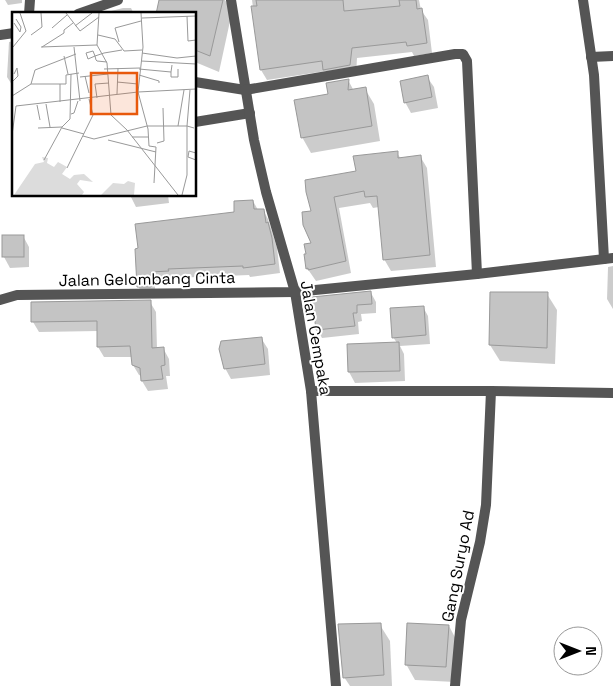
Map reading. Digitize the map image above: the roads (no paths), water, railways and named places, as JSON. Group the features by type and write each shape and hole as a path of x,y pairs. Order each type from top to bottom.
{"street":[{"path":"84,12 118,0"},
{"name":"Jalan Cempaka","path":"231,0 245,90 266,192 295,292 311,390 336,686"},
{"path":"583,0 594,75 608,258"},
{"path":"196,82 245,90 462,54 467,61 477,274"},
{"path":"592,57 613,56"},
{"path":"196,122 250,113"},
{"name":"Jalan Gelombang Cinta","path":"0,300 17,295 295,292 477,274 608,258"},
{"path":"311,390 613,393"},
{"name":"Gang Suryo Ad","path":"455,686 461,620 480,542 486,506 491,391"}]}
